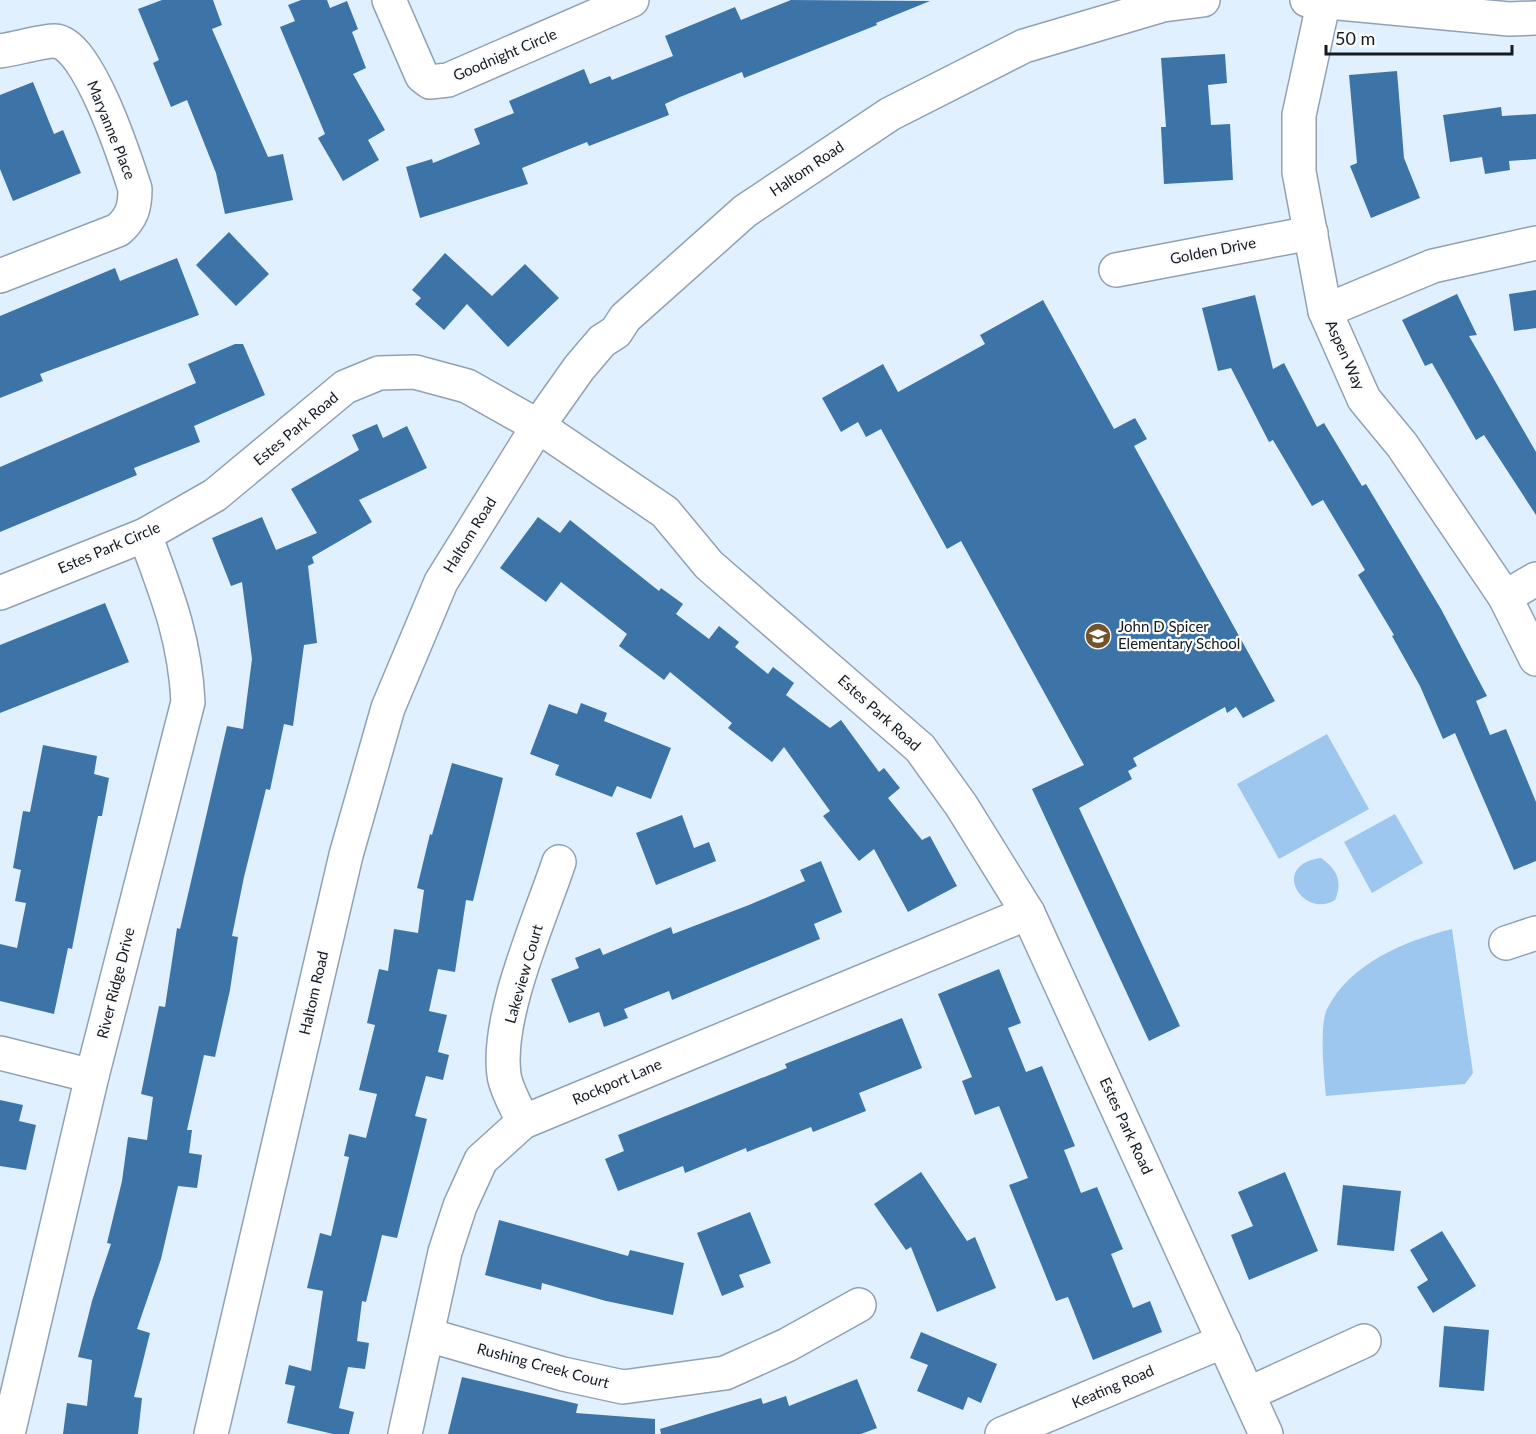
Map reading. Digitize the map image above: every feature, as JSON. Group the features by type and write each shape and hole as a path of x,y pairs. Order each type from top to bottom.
{"street":[{"name":"Goodnight Circle","path":"389,0 422,76 430,82 448,80 632,0"},
{"name":"Haltom Road","path":"211,1434 346,855 388,708 441,582 538,426 602,341 616,332 625,318 745,211 890,114 1024,46 1163,5 1203,0"},
{"path":"1318,1 1509,20 1536,18"},
{"name":"Aspen Way","path":"1318,1 1299,115 1299,172 1325,311 1364,399 1402,445 1505,597 1535,653"},
{"name":"Maryanne Place","path":"0,51 55,41 66,44 76,53 97,90 135,189 135,205 128,222 118,230 0,276"},
{"name":"Golden Drive","path":"1116,270 1311,233"},
{"path":"1325,311 1433,266 1536,243"},
{"name":"Estes Park Road","path":"215,495 345,387 379,373 415,372 467,386 538,426 665,512 709,565 920,748 961,805 1029,913 1266,1434"},
{"name":"Estes Park Circle","path":"0,593 145,535 215,495"},
{"name":"River Ridge Drive","path":"8,1434 12,1375 188,702 186,664 179,630 145,535"},
{"path":"1505,597 1536,579"},
{"name":"Lakeview Court","path":"523,1122 504,1076 506,1038 515,994 559,862"},
{"name":"Rockport Lane","path":"405,1434 445,1252 460,1206 482,1160 523,1122 1029,913"},
{"path":"0,1053 92,1076"},
{"name":"Rushing Creek Court","path":"428,1335 563,1374 623,1387 725,1373 787,1345 859,1305"},
{"name":"Keating Road","path":"1002,1434 1224,1341"},
{"path":"1248,1394 1364,1341"}],"shaded area":[{"path":"1327,734 1369,809 1279,859 1237,784"},
{"path":"1395,814 1423,863 1372,893 1344,842"},
{"path":"1321,858 1335,871 1338,882 1335,900 1323,904 1312,903 1303,897 1296,889 1294,880 1296,870 1305,863"},
{"path":"1452,929 1473,1073 1465,1084 1326,1096 1323,1027 1327,1009 1337,993 1350,979 1380,956 1416,940"}],"building":[{"path":"162,0 213,0 222,25 212,29 268,157 283,154 293,200 225,214 216,173 187,100 171,107 153,63 159,60 138,9"},
{"path":"301,0 327,0 330,8 347,1 358,29 352,32 366,68 353,74 385,130 368,140 379,160 343,181 318,138 325,134 280,27 295,21 288,5"},
{"path":"791,0 930,1 876,23 877,25 744,78 742,72 680,97 665,104 669,115 589,146 587,142 522,168 528,184 420,218 406,167 432,159 433,163 480,144 474,129 514,113 509,101 584,69 590,84 610,76 612,80 673,56 665,36 735,7 741,20"},
{"path":"1225,54 1227,83 1208,85 1211,125 1230,124 1233,180 1164,184 1161,127 1166,127 1161,58"},
{"path":"1397,71 1404,158 1420,198 1371,218 1350,166 1357,163 1349,75"},
{"path":"33,82 54,134 63,130 81,173 13,201 0,169 0,95"},
{"path":"1501,107 1502,116 1536,114 1536,159 1509,161 1510,170 1485,174 1482,157 1450,162 1443,115"},
{"path":"229,232 269,274 236,306 196,265"},
{"path":"445,253 492,296 525,264 559,298 508,347 467,304 444,330 415,304 421,298 412,290"},
{"path":"177,258 199,315 40,374 43,381 0,398 0,316 115,268 120,281"},
{"path":"1536,290 1536,328 1514,331 1509,294"},
{"path":"1457,294 1477,335 1469,336 1536,452 1536,515 1484,435 1476,440 1432,363 1425,366 1402,320"},
{"path":"1255,295 1273,369 1284,363 1317,427 1324,423 1362,486 1366,484 1441,609 1487,696 1476,701 1490,735 1506,729 1536,802 1536,861 1514,870 1455,733 1443,739 1420,686 1392,636 1394,635 1358,575 1365,570 1323,500 1312,506 1273,440 1269,442 1231,368 1218,371 1202,308"},
{"path":"1043,300 1114,429 1135,418 1147,439 1134,446 1275,701 1243,718 1236,707 1227,713 1225,707 1133,758 1137,766 1128,771 1132,779 1079,808 1180,1026 1149,1041 1032,789 1084,765 961,541 947,549 881,429 866,437 858,422 841,432 822,398 883,364 898,392 985,344 980,335"},
{"path":"235,344 243,344 265,395 194,426 200,442 134,468 137,475 0,532 0,467 196,383 188,364"},
{"path":"377,424 383,438 407,426 427,468 359,500 372,522 312,557 314,563 308,566 317,643 304,645 293,726 284,724 270,790 266,789 244,877 232,936 238,937 230,990 215,1057 204,1055 187,1130 192,1130 189,1153 202,1155 197,1188 178,1186 161,1259 137,1329 150,1333 134,1397 142,1398 138,1434 63,1434 67,1403 87,1406 92,1360 78,1357 92,1301 111,1244 107,1243 122,1181 128,1137 147,1140 153,1097 141,1094 159,1006 165,1007 177,928 180,929 227,726 243,729 252,659 242,582 231,586 212,538 262,517 276,550 317,533 291,489 359,450 352,435"},
{"path":"538,517 560,533 570,520 659,591 661,588 683,604 676,614 709,639 719,626 739,642 735,647 768,674 773,667 794,683 786,695 830,728 841,720 879,772 884,768 900,788 888,798 922,840 930,836 957,886 908,912 874,849 859,861 823,816 830,811 784,747 772,762 728,728 732,723 670,672 664,680 619,646 627,634 561,582 546,602 500,568"},
{"path":"105,603 129,662 0,713 0,645"},
{"path":"581,703 607,713 604,721 671,748 651,799 617,786 612,797 555,775 559,765 530,754 549,704 577,714"},
{"path":"43,745 97,756 94,774 109,778 102,816 98,816 72,949 68,948 54,1014 0,1001 0,944 17,948 26,903 15,901 21,870 13,868 23,811 30,812"},
{"path":"452,763 503,778 473,901 466,900 455,972 438,969 429,1011 447,1015 438,1052 449,1055 443,1080 426,1076 415,1116 427,1119 397,1238 382,1235 366,1302 362,1301 357,1341 369,1343 365,1369 348,1367 339,1408 354,1412 349,1434 333,1434 287,1423 295,1386 285,1384 289,1365 311,1371 323,1291 307,1288 320,1233 331,1236 349,1157 344,1156 349,1134 366,1138 377,1094 359,1090 375,1025 367,1023 379,969 388,971 394,929 418,933 424,890 417,888 430,834 432,835"},
{"path":"682,815 694,848 709,842 716,861 656,885 636,833"},
{"path":"821,861 842,912 814,924 820,939 672,1000 669,991 624,1009 628,1018 604,1027 599,1012 569,1023 551,979 579,968 575,958 600,948 603,955 671,927 673,934 749,905 805,881 800,870"},
{"path":"999,969 1021,1023 1008,1028 1026,1072 1042,1066 1075,1146 1064,1150 1081,1193 1097,1187 1123,1249 1111,1254 1133,1308 1150,1301 1162,1332 1093,1360 1068,1297 1056,1301 1009,1185 1028,1178 999,1106 975,1115 962,1081 972,1077 938,994"},
{"path":"902,1018 922,1068 859,1093 866,1111 813,1132 811,1127 747,1152 746,1148 685,1173 683,1166 618,1191 605,1159 624,1151 618,1135 787,1068 785,1064"},
{"path":"0,1100 23,1105 19,1121 36,1125 26,1170 0,1166"},
{"path":"921,1172 967,1241 975,1237 996,1288 937,1312 911,1247 906,1250 874,1204"},
{"path":"1285,1172 1318,1251 1249,1280 1231,1235 1253,1226 1238,1192"},
{"path":"1343,1185 1401,1191 1394,1251 1337,1245"},
{"path":"750,1212 771,1263 739,1275 744,1287 722,1296 697,1233"},
{"path":"499,1220 628,1256 630,1250 684,1263 673,1315 606,1301 542,1283 541,1290 485,1275"},
{"path":"1442,1231 1476,1286 1433,1313 1417,1287 1428,1280 1410,1250"},
{"path":"1444,1326 1489,1330 1484,1391 1439,1387"},
{"path":"921,1332 997,1364 981,1403 968,1397 963,1410 917,1391 928,1365 910,1358"},
{"path":"462,1377 578,1404 576,1413 655,1419 655,1434 448,1434"},
{"path":"857,1379 877,1428 861,1434 661,1434 660,1429 761,1398 763,1404 786,1396 789,1406"}],"place":[{"name":"John D Spicer Elementary School","path":"1098,636"}]}
